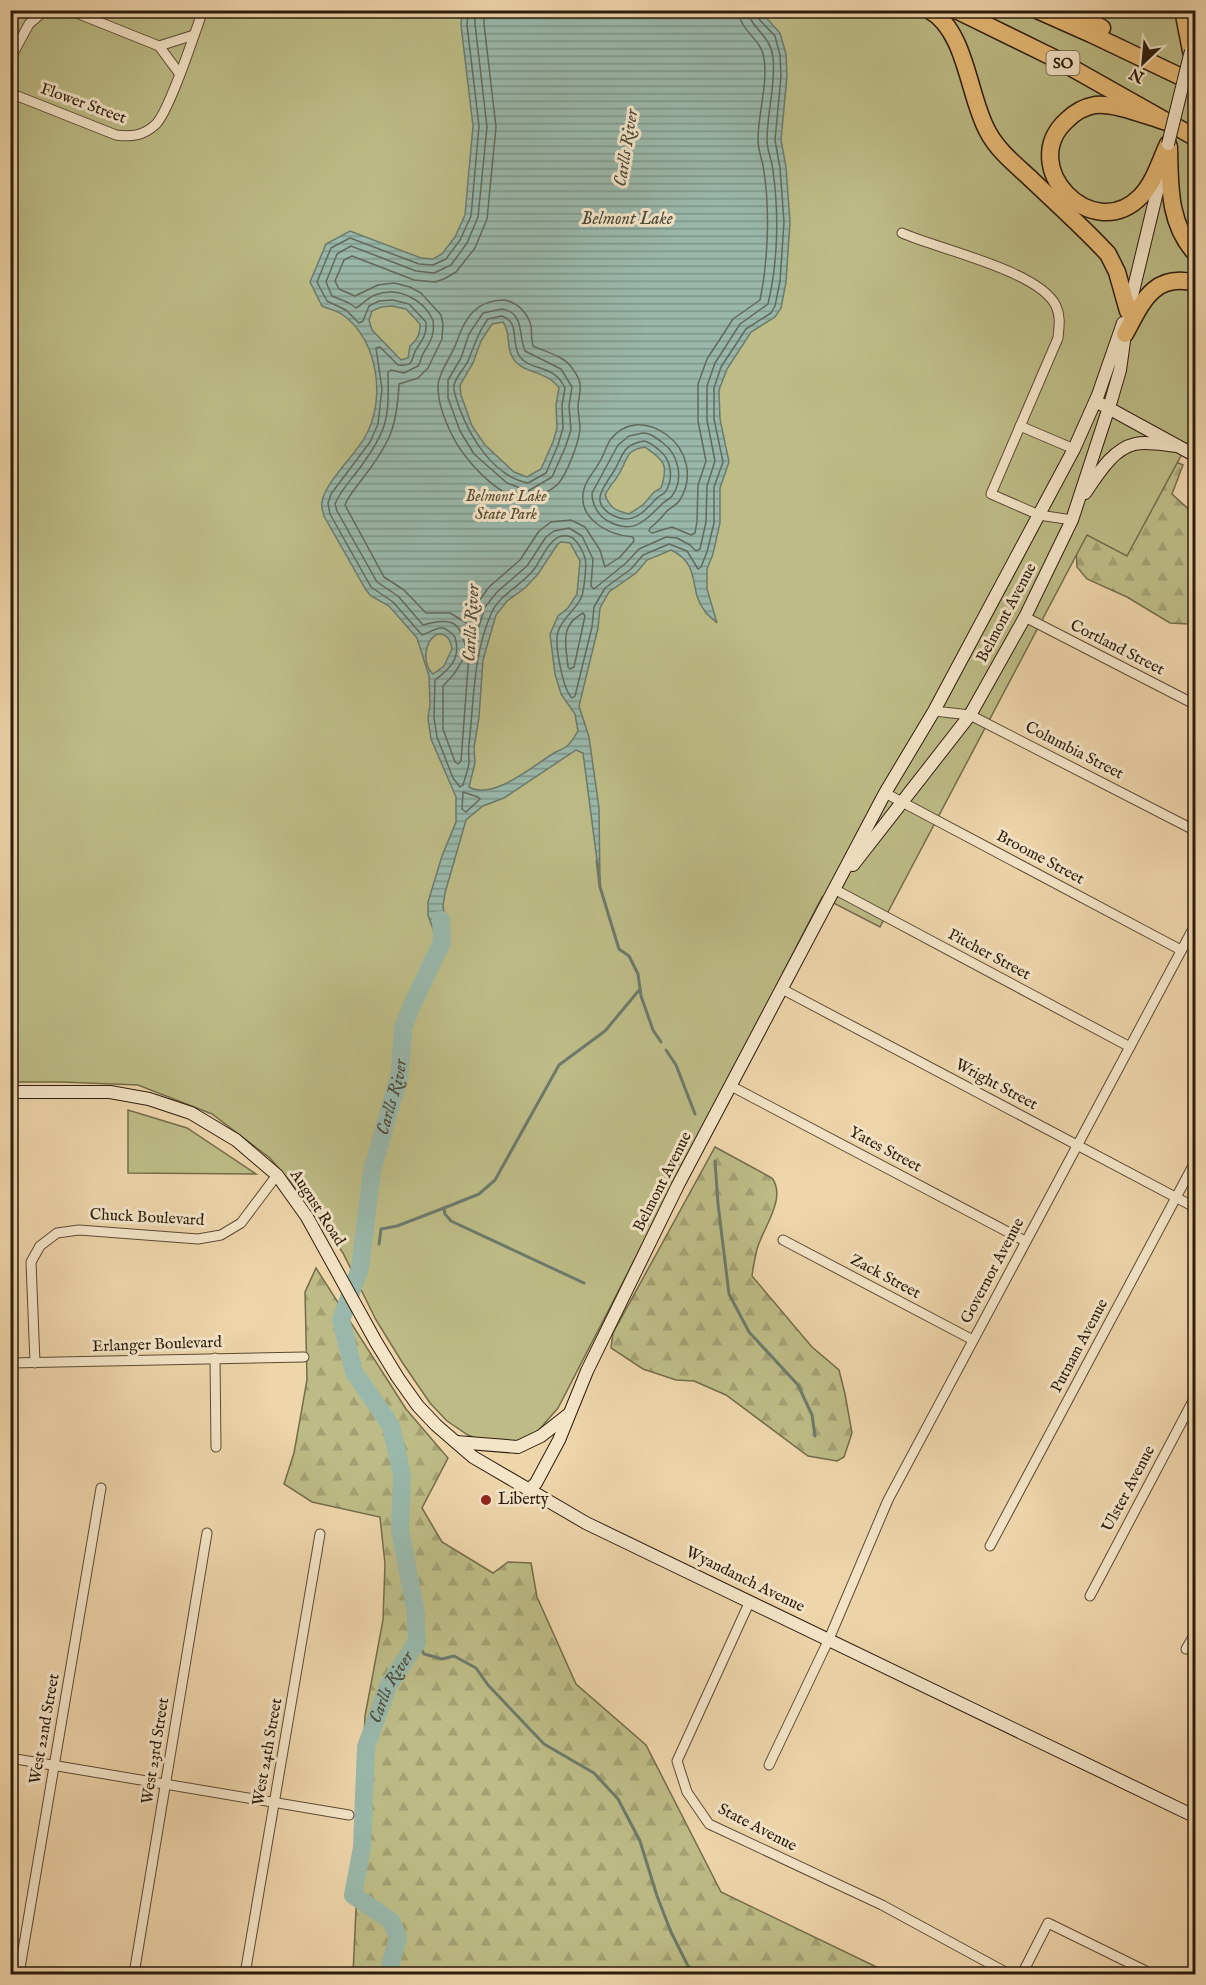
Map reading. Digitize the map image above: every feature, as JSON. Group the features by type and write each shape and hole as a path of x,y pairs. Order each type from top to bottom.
{"highway":[{"path":"928,10 938,17 953,36 978,111 989,135 1006,155 1107,254 1117,272 1128,311"},
{"name":"SO","path":"956,10 1056,59 1196,138"},
{"name":"SO","path":"1037,10 1196,84"},
{"path":"1076,10 1086,20 1120,37 1163,68"},
{"path":"1183,10 1193,49"},
{"path":"1167,122 1110,106 1087,107 1070,117 1058,131 1052,147 1051,165 1058,184 1072,200 1097,211 1118,210 1133,203 1144,193 1168,144"},
{"path":"1168,144 1173,209 1179,228 1196,254"},
{"path":"1125,334 1145,297 1152,290 1174,281 1196,282"}],"street":[{"path":"10,59 29,24 45,10"},
{"path":"69,10 159,46 179,73"},
{"path":"179,73 203,10"},
{"name":"Belmont Avenue","path":"834,889 970,715 1025,617 1072,520 1120,370 1128,311 1196,33"},
{"path":"159,46 194,35"},
{"name":"Flower Street","path":"10,93 116,135 132,136 145,133 157,123 179,73"},
{"path":"902,233 1031,282 1048,294 1056,307 1059,321 1058,338 992,494 1039,515 1072,520"},
{"name":"Belmont Avenue","path":"528,1491 536,1483 572,1412 587,1371 678,1185 885,793 934,711 1074,449 1095,401 1128,311"},
{"path":"1095,401 1196,456"},
{"path":"1020,426 1094,455"},
{"path":"1078,501 1107,463 1124,448 1145,443 1177,446"},
{"name":"Cortland Street","path":"1025,617 1196,705"},
{"name":"Columbia Street","path":"934,711 970,715 1196,831"},
{"name":"Broome Street","path":"885,793 1181,950"},
{"name":"Pitcher Street","path":"834,889 1130,1047"},
{"name":"Governor Avenue","path":"769,1765 828,1639 888,1500 1196,923"},
{"name":"Wright Street","path":"782,989 1196,1208"},
{"name":"Yates Street","path":"731,1086 1025,1241"},
{"name":"August Road","path":"10,1092 110,1092 149,1099 191,1113 236,1140 277,1175 307,1216 349,1290"},
{"name":"Putnam Avenue","path":"990,1546 1196,1160"},
{"name":"Chuck Boulevard","path":"34,1364 31,1262 40,1246 57,1233 79,1230 198,1239 221,1235 241,1223 277,1175"},
{"name":"Zack Street","path":"783,1240 973,1340"},
{"name":"Wyandanch Avenue","path":"349,1290 398,1378 411,1396 436,1425 473,1457 586,1523 1196,1817"},
{"name":"Erlanger Boulevard","path":"10,1363 304,1357"},
{"path":"215,1358 216,1448"},
{"name":"Ulster Avenue","path":"1089,1596 1196,1395"},
{"path":"456,1442 518,1447 541,1436 572,1412"},
{"name":"West 22nd Street","path":"19,1974 101,1488"},
{"name":"West 23rd Street","path":"134,1974 207,1533"},
{"name":"West 24th Street","path":"245,1974 320,1534"},
{"name":"State Avenue","path":"750,1601 677,1761 687,1792 709,1824 882,1905 1009,1974"},
{"path":"1186,1649 1196,1632"},
{"path":"10,1758 350,1815"},
{"path":"1022,1974 1048,1923 1152,1974"}],"green space":[{"name":"Belmont Lake State Park","path":"10,11 1195,11 1195,443 1189,441 1127,556 1087,535 880,927 822,897 558,1408 538,1431 515,1442 486,1442 468,1435 447,1421 430,1403 376,1320 343,1253 311,1206 270,1158 212,1114 138,1085 11,1082"},
{"path":"1165,457 1183,465 1172,494 1195,515 1195,610 1188,624 1170,623 1127,597 1087,579 1077,567 1076,544"},
{"path":"128,1110 187,1128 256,1174 128,1173"},
{"path":"715,1147 772,1178 776,1186 775,1204 757,1249 752,1276 812,1347 839,1370 852,1433 844,1457 837,1461 808,1456 726,1395 694,1381 676,1380 643,1369 611,1348 613,1333"},
{"path":"316,1268 406,1409 448,1458 422,1508 442,1542 493,1573 508,1562 531,1563 537,1597 576,1684 646,1745 721,1892 891,1974 353,1974 365,1716 383,1620 385,1564 380,1517 312,1502 284,1484 294,1453 307,1380 305,1292"}],"water":[{"name":"Belmont Lake","path":"757,10 780,33 786,54 787,76 781,140 786,167 790,222 786,282 781,308 775,317 751,332 727,369 719,390 720,419 729,462 720,488 720,523 707,569 707,589 717,623 705,612 699,602 687,563 671,550 647,560 636,573 609,592 600,608 598,628 579,706 589,737 599,808 600,883 583,753 576,750 504,798 483,806 466,820 445,893 443,906 446,943 437,940 428,915 428,902 442,856 456,822 456,797 431,739 428,718 429,676 417,638 389,606 371,596 366,590 324,516 322,507 328,487 365,437 372,422 377,389 375,372 365,340 355,326 341,314 322,306 310,282 326,244 350,231 421,258 433,259 442,254 455,237 465,215 473,126 461,25 462,11","holes":["392,306 406,309 420,324 419,334 410,346 408,358 401,360 372,330 369,320 372,311","503,322 507,331 509,349 517,363 548,378 559,388 556,405 557,428 553,442 541,469 527,477 514,472 485,445 472,426 461,395 460,385 473,363 481,341 492,324","645,447 661,460 665,473 661,488 654,492 643,505 629,514 620,512 609,503 605,495 630,453","561,542 570,543 580,561 577,594 568,608 558,616 550,634 555,674 561,694 575,714 578,731 567,746 525,773 501,786 479,790 469,787 475,763 474,748 479,717 483,660 496,615 507,601 525,588 538,574 557,545","437,634 444,635 449,640 452,649 444,666 433,674 426,659 429,642"]}],"waterway":[{"path":"597,861 600,887 619,949 629,956 638,974 641,996 653,1030 661,1042"},
{"name":"Carlls River","path":"388,1974 398,1937 391,1921 353,1895 362,1848 366,1747 388,1686 417,1642 415,1608 400,1530 402,1475 391,1426 354,1372 341,1320 360,1268 372,1171 400,1073 403,1028 442,942 441,920"},
{"path":"584,1283 451,1221 445,1214 444,1208 479,1194 495,1180 559,1065 605,1031 640,989"},
{"path":"666,1050 676,1065 695,1114"},
{"path":"715,1161 729,1294 749,1332 798,1385 812,1415 815,1436"},
{"path":"379,1244 381,1229 397,1226 444,1208"},
{"path":"417,1642 424,1654 442,1659 454,1656 476,1668 488,1685 544,1744 594,1773 618,1799 640,1841 671,1932 688,1966 702,1974"}],"place":[{"name":"Liberty","path":"486,1500"}]}
